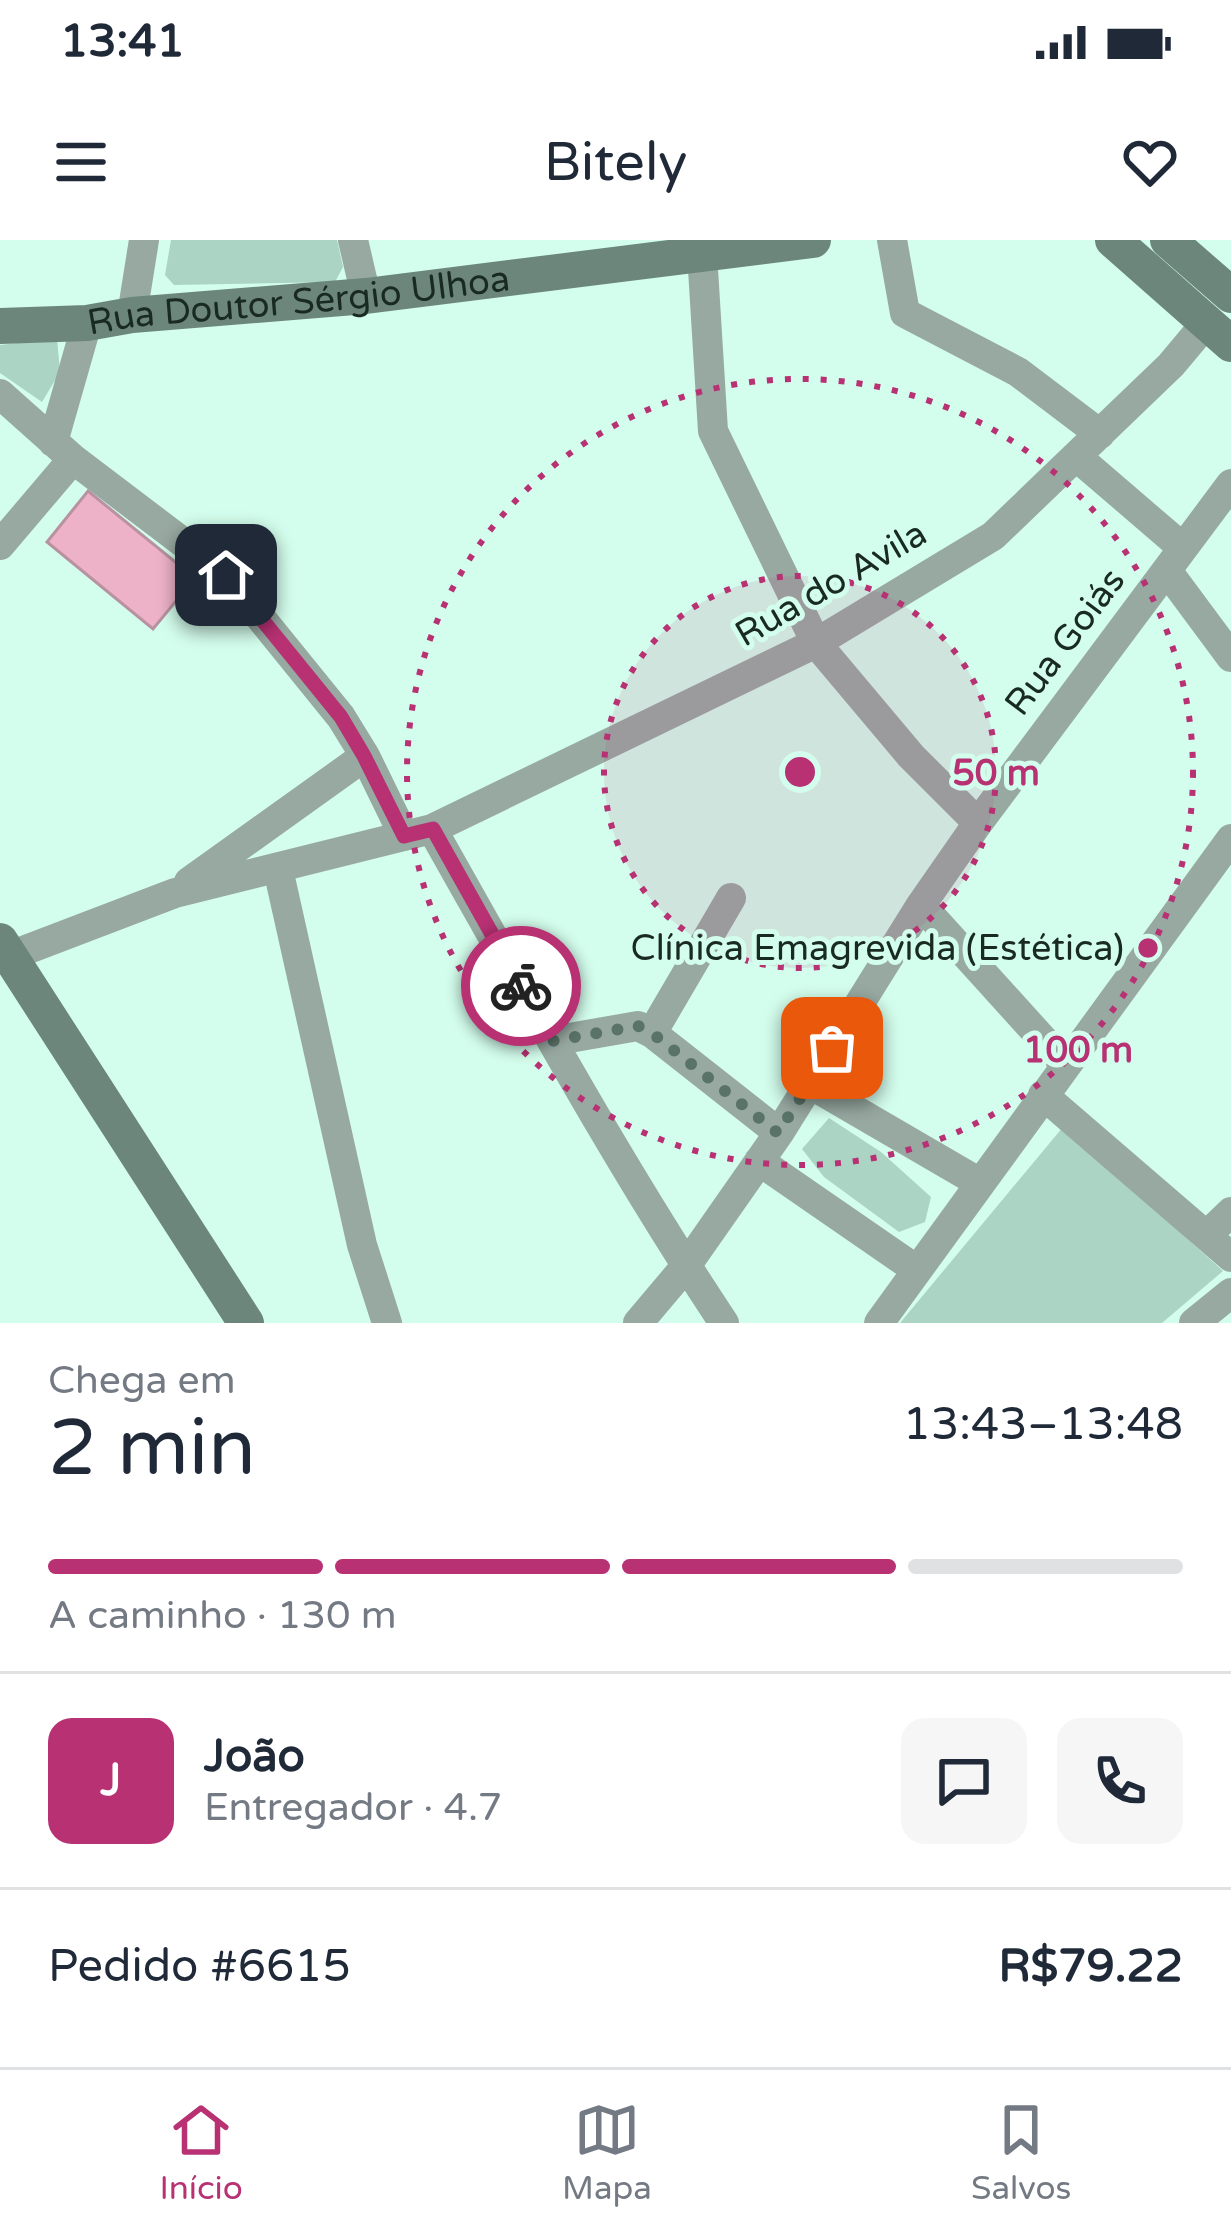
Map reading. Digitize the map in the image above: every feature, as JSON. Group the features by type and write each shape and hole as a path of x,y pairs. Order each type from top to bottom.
{"street":[{"path":"132,315 144,240"},
{"path":"352,240 366,296"},
{"name":"Rua Doutor Sérgio Ulhoa","path":"0,326 87,323 132,315 366,296 813,240"},
{"path":"892,240 905,314 1018,372 1100,434"},
{"path":"1113,240 1225,308"},
{"path":"1168,240 1225,308"},
{"path":"702,254 713,431 816,644 911,756 978,823"},
{"name":"Rua do Avila","path":"175,893 418,832 816,644 993,536 1225,308"},
{"path":"0,545 63,451 87,323"},
{"path":"0,394 63,451 226,575 341,717 552,1041 724,1323"},
{"path":"1077,457 1175,560 1231,657"},
{"name":"Rua Goiás","path":"638,1323 686,1266 759,1161 978,823 1231,484"},
{"path":"245,1323 5,948 175,893 364,756"},
{"path":"879,1323 1231,839"},
{"path":"278,868 362,1245 387,1323"},
{"path":"652,1033 731,898"},
{"path":"921,905 1065,1064"},
{"path":"552,1041 638,1026 778,1133"},
{"path":"810,1084 980,1183"},
{"path":"1043,1095 1231,1257"},
{"path":"759,1161 917,1270"},
{"path":"1208,1234 1231,1212"},
{"path":"1194,1323 1231,1293"}],"green space":[{"path":"171,240 337,240 343,267 335,282 174,285 165,275"},
{"path":"57,338 60,372 42,402 0,373 0,345"},
{"path":"829,1118 881,1152 931,1197 925,1222 899,1232 824,1177 802,1149"},
{"path":"1063,1127 1223,1271 1162,1323 900,1323"}],"building":[{"path":"88,491 195,578 153,629 47,542"}],"way so far":[{"path":"521,986 552,1041 638,1026 778,1133 832,1048"}],"place":[{"name":"Clínica Emagrevida (Estética)","path":"1148,948"}],"route":[{"path":"226,575 341,717 404,836 433,829 521,986"}]}
